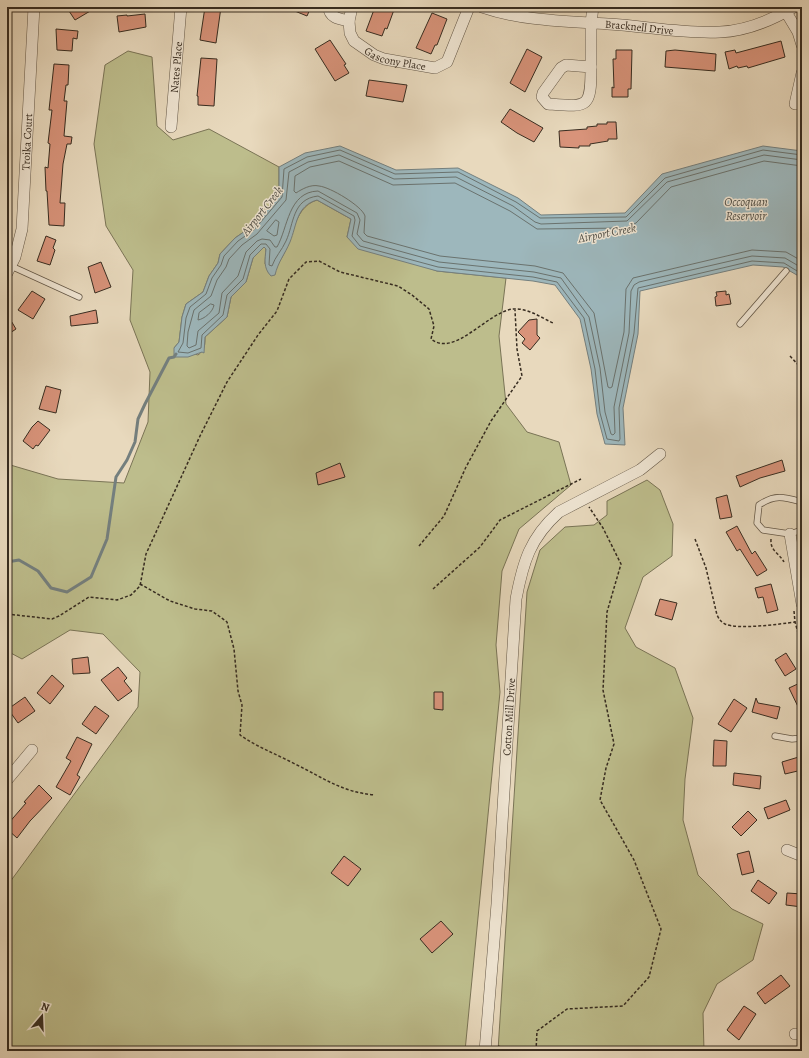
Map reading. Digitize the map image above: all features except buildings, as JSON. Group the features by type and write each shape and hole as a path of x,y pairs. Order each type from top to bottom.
{"street":[{"name":"Troika Court","path":"9,270 20,241 22,229 34,7"},
{"name":"Nates Place","path":"171,127 181,7"},
{"path":"329,7 329,13 332,16 349,22"},
{"name":"Gascony Place","path":"352,7 349,22 350,33 354,41 374,55 384,59 435,68 447,62 469,7"},
{"name":"Bracknell Drive","path":"482,7 513,16 538,20 680,31 720,32 760,24 790,9"},
{"path":"591,67 569,65 561,68 543,93 544,101 548,104 574,106 584,104 591,94 591,67 591,23 594,7"},
{"path":"790,9 802,46"},
{"path":"795,104 802,73"},
{"name":"Cotton Mill Drive","path":"485,1051 497,904 516,599 526,556 540,531 559,512 640,470 660,454"},
{"path":"790,534 798,607"},
{"path":"7,780 32,750"},
{"path":"787,850 802,856"}],"lane":[{"path":"9,270 79,297"},
{"path":"740,324 786,271"},
{"path":"802,502 776,497 767,499 759,505 757,523 763,530 773,532 790,534 802,530"},
{"path":"775,736 792,740 802,738"}],"path":[{"path":"558,7 579,8"},
{"path":"7,614 52,619 89,597 117,600 131,595 140,584 146,554 227,382 277,311 283,291 289,279 299,267 306,262 319,260 340,272 398,286 412,294 429,309 434,326 431,340 440,344 465,337 497,314 515,310 534,313 553,323"},
{"path":"419,546 444,516 466,467 491,421 522,376 516,348 515,310"},
{"path":"790,356 802,369"},
{"path":"433,589 480,547 500,520 581,479"},
{"path":"536,1051 537,1031 567,1009 623,1006 649,977 661,929 634,860 600,800 606,768 614,744 603,690 607,612 621,564 603,528 584,499"},
{"path":"773,532 771,544 774,553 781,557 785,565"},
{"path":"695,539 706,568 717,615 720,621 726,625 741,626 795,622"},
{"path":"140,584 170,601 195,609 212,611 227,622 234,649 238,691 242,705 240,735 259,748 300,766 327,782 360,793 375,795"},
{"path":"798,607 795,622 802,647"},
{"path":"498,1046 514,1051"}],"green space":[{"path":"128,51 152,57 157,126 173,140 209,129 279,167 279,195 251,227 235,238 220,254 218,263 209,276 203,292 186,304 182,317 179,342 174,348 198,355 202,351 205,337 227,317 231,297 246,282 253,258 264,247 266,249 265,264 278,263 287,246 297,218 309,204 317,200 351,219 347,237 437,271 506,278 499,336 506,404 527,432 559,442 571,485 519,529 502,571 496,645 500,692 465,1051 7,1051 7,886 138,707 140,672 103,634 70,630 22,659 7,651 7,464 58,479 124,483 148,422 150,372 130,320 133,270 106,226 94,144 105,65"},
{"path":"647,480 660,490 673,524 672,556 643,577 625,628 636,647 675,668 693,718 685,779 683,820 698,875 732,909 763,924 753,960 717,984 703,1013 704,1051 498,1051 527,592 540,550 565,527 594,525 607,515 607,501"}],"water":[{"name":"Occoquan Reservoir","path":"340,146 396,170 458,168 518,198 541,215 625,213 662,174 763,146 802,151 802,278 783,267 753,265 640,291 638,334 623,408 625,445 605,444 597,414 591,369 580,319 555,285 533,281 437,271 358,249 347,237 351,219 317,200 310,203 301,211 290,242 275,275 271,276 268,273 265,263 266,249 264,247 253,258 246,282 231,297 227,317 205,337 204,353 202,352 188,357 174,357 174,348 179,342 182,317 186,304 203,292 209,276 218,263 220,254 235,238 251,227 279,195 279,167 305,153"}],"waterway":[{"name":"Airport Creek","path":"7,562 19,560 38,571 51,588 67,592 91,577 107,539 116,477 127,460 135,442 138,419 169,358 174,357 176,354"}]}
